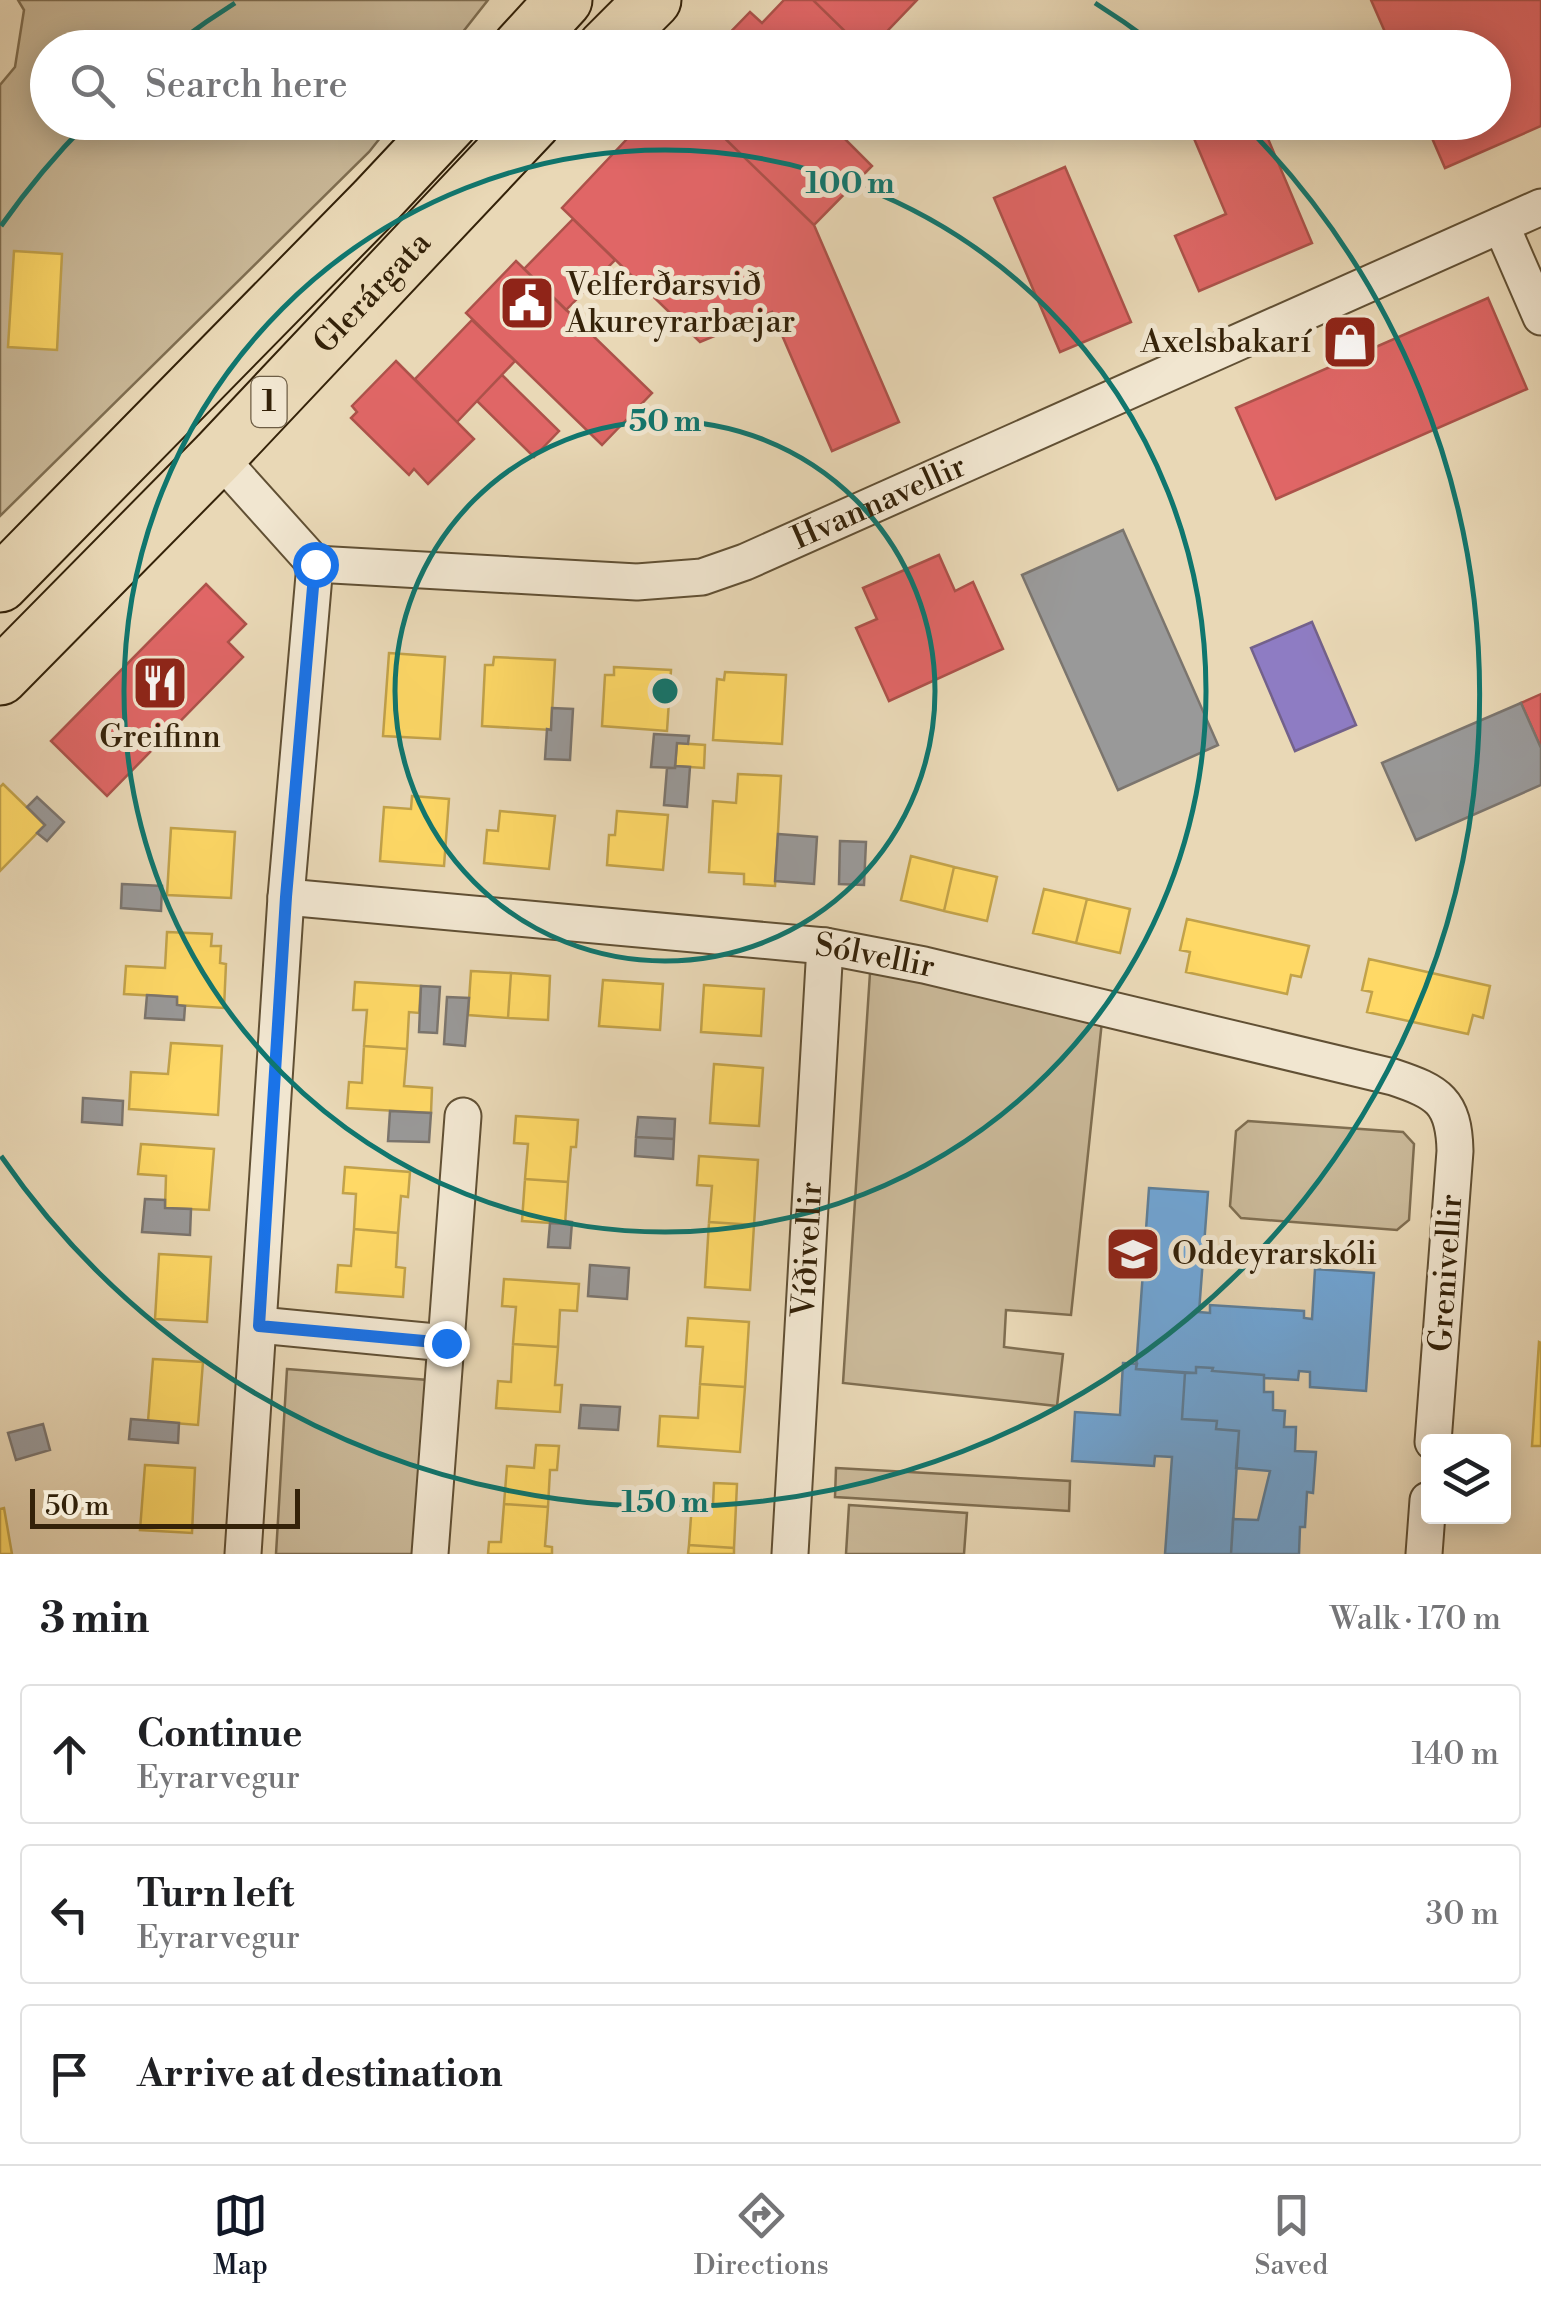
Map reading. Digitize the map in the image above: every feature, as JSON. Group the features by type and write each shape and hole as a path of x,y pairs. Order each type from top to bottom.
{"highway":[{"path":"536,30 564,0"},
{"path":"624,30 653,0"},
{"name":"Glerárgata","path":"0,584 433,140"},
{"name":"Glerárgata","path":"0,677 218,456 515,140"}],"street":[{"name":"Hvannavellir","path":"315,564 637,582 702,578 1541,207"},
{"path":"1501,226 1541,318"},
{"path":"218,456 315,564 286,897 242,1554"},
{"name":"Sólvellir","path":"286,897 826,946 924,965 1393,1077 1422,1086 1446,1105"},
{"name":"Víðivellir","path":"790,1554 826,946"},
{"name":"Grenivellir","path":"1434,1434 1455,1151 1454,1128 1446,1105"},
{"path":"430,1554 463,1116"},
{"path":"259,1326 446,1343"},
{"path":"1424,1554 1426,1524"}],"shaded area":[{"path":"18,0 488,0 464,30 30,30 30,140 379,140 0,516 0,85 15,67 24,10"},
{"path":"870,973 1102,1021 1071,1315 1006,1310 1004,1347 1063,1354 1057,1406 843,1383"},
{"path":"1248,1121 1403,1132 1414,1144 1409,1220 1397,1230 1241,1218 1230,1206 1236,1131"},
{"path":"287,1369 428,1380 415,1554 276,1554"},
{"path":"836,1468 1070,1481 1069,1511 835,1497"},
{"path":"849,1505 967,1513 964,1554 846,1554"}],"building: Homes":[{"path":"14,251 62,254 57,350 8,347"},
{"path":"389,653 445,657 440,739 383,736"},
{"path":"494,657 555,660 551,730 482,726 485,665 493,665"},
{"path":"614,667 671,670 667,731 602,726 605,675 614,675"},
{"path":"725,672 786,675 782,744 713,740 717,679 724,680"},
{"path":"677,743 705,745 704,768 675,766"},
{"path":"738,774 781,776 775,886 744,884 744,874 709,872 713,801 736,803"},
{"path":"3,784 45,825 0,871 0,787"},
{"path":"412,796 449,799 444,866 380,861 384,807 411,809"},
{"path":"500,811 555,816 549,869 484,863 487,830 498,831"},
{"path":"617,811 668,815 663,870 607,865 609,835 615,835"},
{"path":"171,828 235,832 231,898 167,895"},
{"path":"911,856 954,867 944,911 901,900"},
{"path":"954,867 997,877 987,921 944,911"},
{"path":"1044,889 1087,899 1076,943 1033,933"},
{"path":"1087,899 1130,909 1120,953 1076,943"},
{"path":"1187,919 1309,946 1301,977 1291,975 1287,994 1186,972 1190,952 1180,950"},
{"path":"167,932 212,934 211,946 221,946 220,963 226,964 224,1008 177,1005 177,997 124,994 126,966 165,968"},
{"path":"1369,959 1490,986 1483,1018 1473,1015 1468,1034 1367,1012 1372,992 1362,990"},
{"path":"471,971 511,973 508,1018 468,1015"},
{"path":"511,973 550,976 548,1020 508,1018"},
{"path":"603,980 663,984 660,1030 599,1026"},
{"path":"355,982 421,986 419,1013 409,1012 407,1049 364,1046 367,1010 353,1010"},
{"path":"704,985 764,989 761,1036 701,1032"},
{"path":"171,1043 222,1046 218,1115 129,1109 131,1072 168,1074"},
{"path":"364,1046 407,1049 404,1086 432,1088 431,1113 347,1108 349,1082 362,1083"},
{"path":"714,1064 763,1068 759,1126 710,1123"},
{"path":"516,1116 578,1120 568,1182 525,1179 528,1144 514,1143"},
{"path":"141,1144 214,1149 209,1210 165,1208 166,1176 138,1174"},
{"path":"699,1156 758,1160 754,1225 709,1222 712,1186 697,1185"},
{"path":"345,1167 410,1172 408,1197 401,1196 398,1233 354,1229 356,1194 343,1193"},
{"path":"525,1179 568,1182 565,1224 522,1221"},
{"path":"709,1222 754,1225 750,1290 705,1287"},
{"path":"354,1229 398,1233 396,1267 405,1268 403,1297 336,1292 338,1265 351,1266"},
{"path":"159,1254 211,1257 207,1322 155,1319"},
{"path":"504,1279 579,1284 577,1311 560,1310 558,1347 513,1344 516,1307 502,1306"},
{"path":"688,1318 749,1322 745,1387 700,1384 703,1347 686,1346"},
{"path":"1539,1342 1541,1446 1532,1446"},
{"path":"513,1344 558,1347 555,1385 562,1385 560,1412 496,1408 498,1381 511,1382"},
{"path":"153,1359 203,1362 198,1425 148,1421"},
{"path":"700,1384 745,1387 740,1452 658,1446 660,1416 698,1418"},
{"path":"536,1445 559,1446 557,1470 550,1470 548,1507 504,1504 507,1466 534,1468"},
{"path":"145,1465 195,1468 192,1533 140,1530"},
{"path":"714,1483 737,1484 734,1548 689,1545 692,1503 713,1505"},
{"path":"504,1504 548,1507 545,1546 552,1547 552,1554 488,1554 489,1542 501,1542"},
{"path":"4,1508 12,1554 0,1554 0,1509"},
{"path":"689,1545 734,1548 734,1554 688,1554"}],"building: Shops":[{"path":"784,0 813,0 844,30 732,30 750,12 762,23"},
{"path":"813,0 917,0 888,30 844,30"},
{"path":"1371,0 1541,0 1541,126 1511,139 1511,30 1384,30"},
{"path":"626,140 727,140 814,225 899,422 832,451 772,312 700,342 562,208"},
{"path":"727,140 846,140 872,166 814,225"},
{"path":"1195,140 1269,140 1312,243 1199,291 1175,236 1226,214"},
{"path":"1433,140 1509,140 1445,168"},
{"path":"1065,167 1131,322 1060,352 994,198"},
{"path":"573,219 615,260 566,310 524,269"},
{"path":"516,261 652,393 602,445 466,313"},
{"path":"1488,298 1527,389 1276,499 1236,408"},
{"path":"472,320 515,361 457,422 415,379"},
{"path":"396,361 474,439 428,484 414,469 409,475 351,418 357,412 352,406"},
{"path":"502,375 559,431 534,457 477,401"},
{"path":"939,555 955,591 973,582 1003,649 889,701 856,628 877,619 863,588"},
{"path":"206,584 246,624 228,642 243,657 107,796 51,741"},
{"path":"1541,694 1541,748 1521,703"}],"building: Offices":[{"path":"1312,622 1356,725 1295,751 1251,648"}],"building: Schools":[{"path":"1149,1188 1208,1192 1199,1312 1210,1313 1210,1305 1304,1311 1304,1318 1312,1319 1315,1269 1374,1273 1366,1391 1310,1387 1310,1372 1299,1371 1298,1380 1212,1371 1213,1368 1196,1367 1196,1373 1136,1369"},
{"path":"1123,1363 1137,1364 1136,1369 1185,1373 1182,1419 1217,1421 1216,1429 1239,1431 1231,1554 1165,1554 1172,1457 1155,1456 1154,1466 1072,1461 1075,1412 1120,1415"},
{"path":"1196,1367 1264,1375 1264,1392 1273,1392 1273,1410 1285,1411 1284,1427 1296,1427 1295,1451 1316,1452 1313,1493 1307,1492 1299,1554 1231,1554 1233,1519 1258,1520 1270,1471 1236,1468 1239,1431 1216,1429 1217,1421 1182,1419 1185,1373 1196,1373"}],"building: Industry":[{"path":"1123,530 1218,745 1118,790 1022,575"},
{"path":"1521,703 1541,748 1541,785 1416,840 1382,763"},
{"path":"552,708 573,709 570,760 545,759"},
{"path":"654,734 689,736 688,744 677,743 675,768 651,767"},
{"path":"690,767 687,807 664,805 667,768"},
{"path":"37,797 64,822 47,841 37,833 45,825 27,807"},
{"path":"778,834 817,837 814,884 775,881"},
{"path":"840,841 866,842 864,885 839,884"},
{"path":"122,884 162,886 161,911 121,908"},
{"path":"421,986 440,987 437,1033 419,1032"},
{"path":"147,995 177,997 177,1005 185,1006 184,1020 145,1018"},
{"path":"447,997 469,998 465,1046 444,1044"},
{"path":"83,1098 123,1101 122,1125 82,1122"},
{"path":"390,1111 431,1113 429,1142 388,1141"},
{"path":"638,1117 675,1119 674,1139 636,1137"},
{"path":"636,1137 674,1139 673,1159 635,1156"},
{"path":"145,1199 165,1200 165,1208 191,1209 190,1235 142,1232"},
{"path":"572,1222 570,1248 548,1247 550,1223"},
{"path":"590,1265 629,1268 627,1299 588,1296"},
{"path":"581,1405 620,1407 618,1430 579,1428"},
{"path":"131,1419 179,1423 178,1443 129,1439"},
{"path":"43,1424 50,1450 16,1460 8,1433"}],"place":[{"name":"Velferðarsvið Akureyrarbæjar","path":"527,303"},
{"name":"Axelsbakarí","path":"1350,342"},
{"name":"Greifinn","path":"160,683"},
{"name":"Oddeyrarskóli","path":"1133,1254"}],"route":[{"path":"315,564 286,897 259,1326 446,1343"}]}
